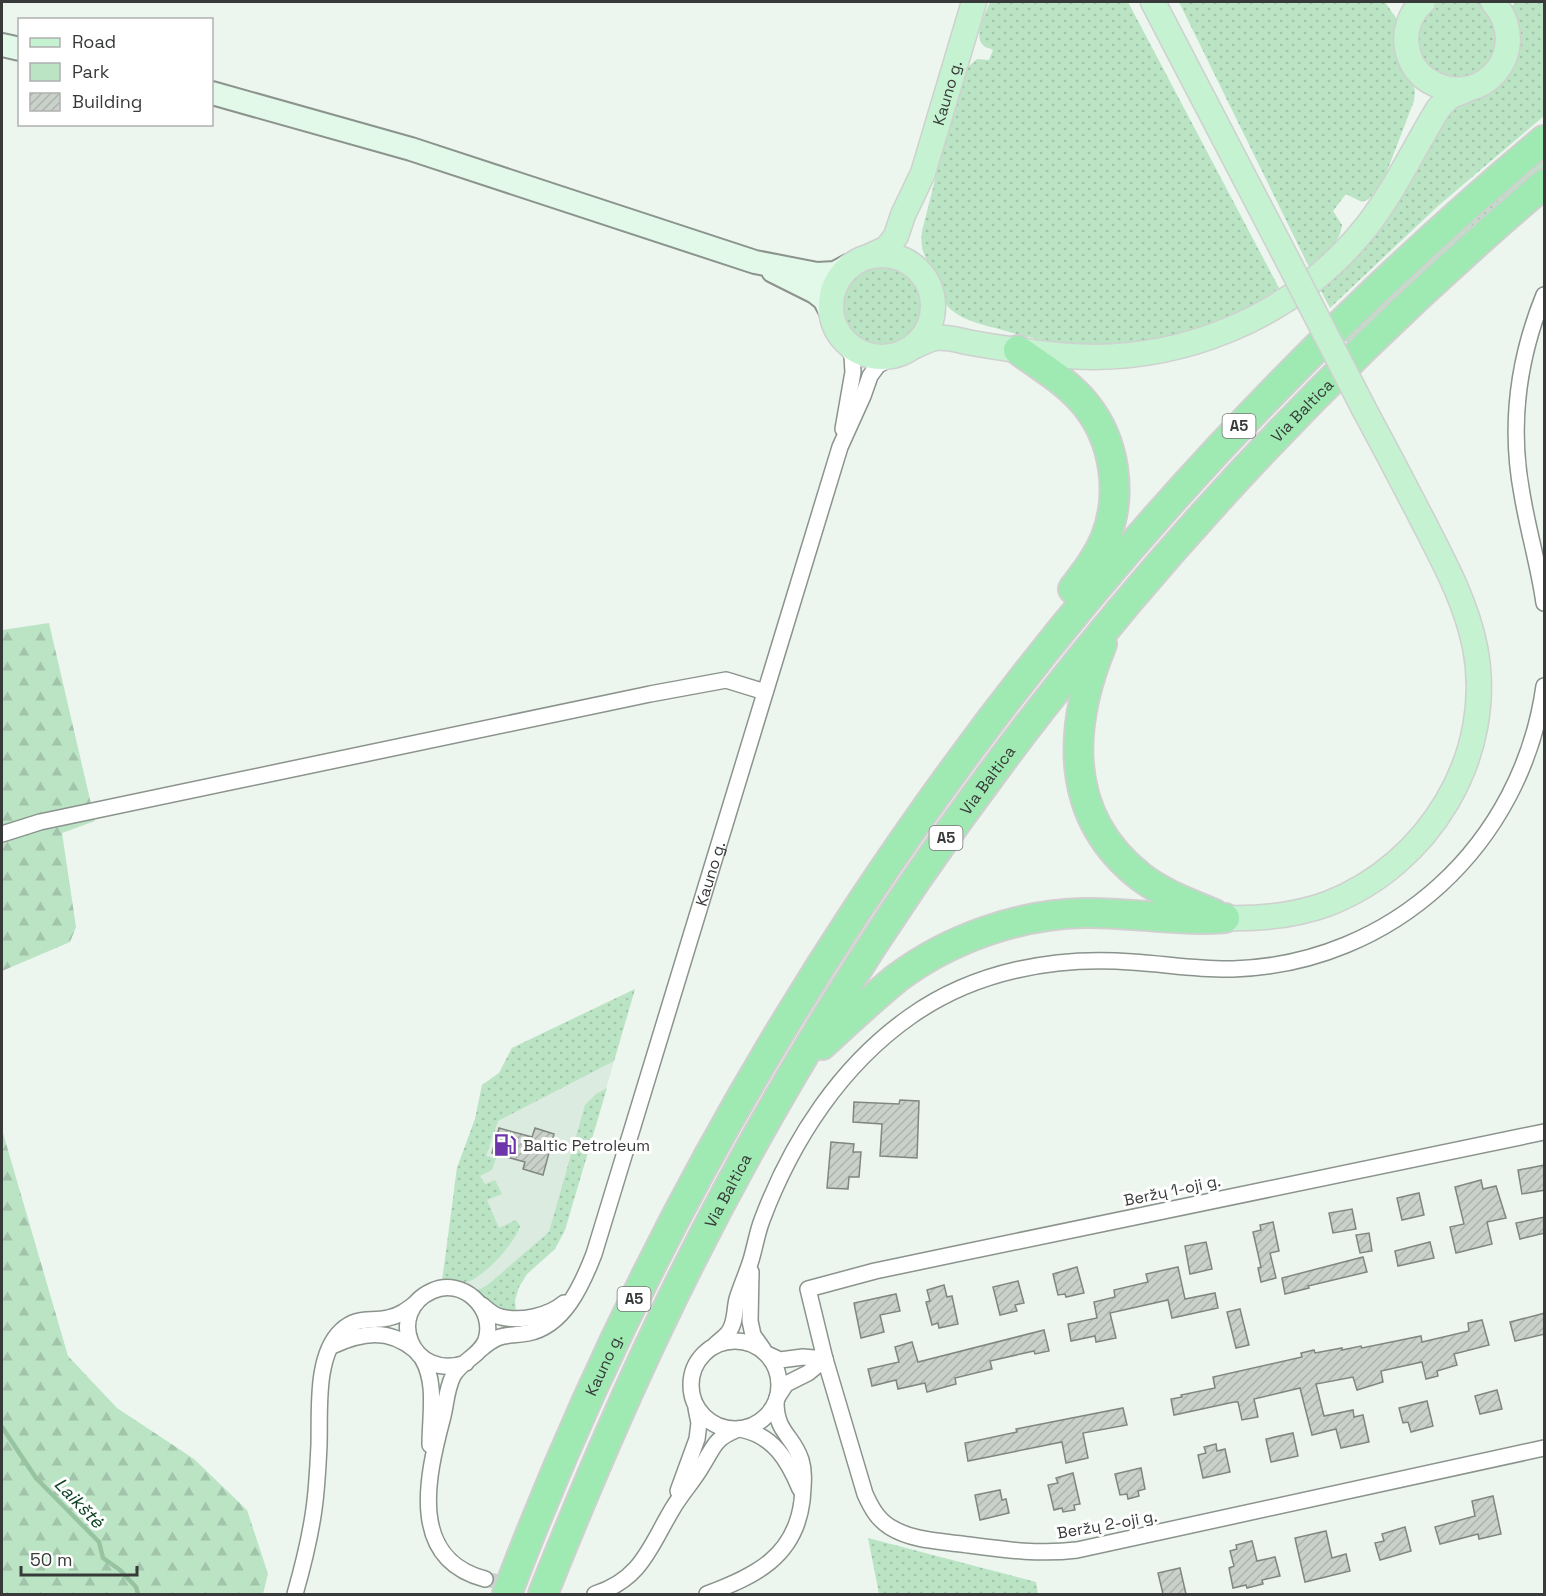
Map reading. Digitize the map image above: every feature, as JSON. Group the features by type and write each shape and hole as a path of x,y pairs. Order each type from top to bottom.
{"highway":[{"name":"Via Baltica","path":"789,1017 846,925 945,781 1041,655 1105,577 1176,495 1309,354 1402,265 1545,140"},
{"name":"Via Baltica","path":"543,1594 617,1417 660,1324 740,1168 798,1066 897,910 951,831 1007,753 1112,621 1230,485 1323,388 1426,289 1545,184"},
{"path":"970,747 1008,680 1091,566 1105,539 1112,517 1114,470 1099,425 1086,405 1069,388 1018,350"},
{"path":"1112,621 1095,663 1080,720 1078,763 1086,798 1095,821 1108,843 1141,877 1181,900 1225,918"},
{"path":"798,1066 899,977 926,960 987,931 1017,923 1081,913 1112,913 1198,920 1225,918"},
{"name":"Kauno g.","path":"496,1587 559,1464 636,1296 719,1136 789,1017"}],"main road":[{"path":"1144,2 1169,33"},
{"path":"1153,2 1437,549 1464,608 1475,648 1478,674 1477,706 1471,746 1453,792 1440,815 1407,854 1375,879 1346,896 1302,911 1252,918 1225,918"},
{"path":"1166,2 1169,33"},
{"path":"1396,2 1403,14 1408,51 1422,86 1419,119 1402,172"},
{"path":"1406,33 1410,19 1423,2"},
{"path":"755,262 815,292 824,299 836,328 845,341 855,350 868,355 881,357 905,351 934,338 952,337 968,342 1018,350 1088,357 1143,354 1201,341 1247,322 1298,292 1331,265 1367,225 1387,197 1438,109 1449,97 1481,84 1494,75 1503,62 1508,47 1508,30 1503,15 1493,2"},
{"name":"Kauno g.","path":"872,255 887,248 896,236 903,215 923,173 975,5"},
{"path":"2,45 18,49"},
{"path":"1415,68 1425,79 1438,86 1452,90 1466,90"},
{"path":"213,93 411,149 755,262 817,274 835,273 872,255 890,255 907,261 921,272 942,312 953,321 1018,350"},
{"name":"Kauno g.","path":"921,272 914,254 913,237 918,220 923,173"},
{"path":"831,314 834,287 850,266"},
{"path":"905,351 924,335 931,323 934,309 933,294"}],"street":[{"path":"1545,295 1525,352 1517,396 1515,429 1522,494 1545,603"},
{"name":"Kauno g.","path":"481,1349 492,1339 501,1335 530,1333 562,1313 586,1275 594,1254 840,447 853,372 852,356 845,341"},
{"name":"Kauno g.","path":"840,447 870,376 878,365 905,351"},
{"path":"2,834 40,822 650,694 726,680 765,692"},
{"path":"673,1509 697,1439 699,1423 690,1392 690,1378 699,1359 728,1334 734,1322 736,1300 751,1263 761,1223 787,1165 829,1096 868,1051 914,1014 938,999 989,977 1041,964 1104,960 1204,969 1261,967 1318,956 1372,933 1397,919 1428,896 1466,860 1485,836 1508,800 1528,757 1537,728 1545,686"},
{"name":"Beržų 1-oji g.","path":"808,1288 933,1259 1545,1132"},
{"path":"707,1594 755,1573 770,1562 784,1548 794,1532 800,1514 804,1475 801,1460 776,1416 778,1375 753,1335 750,1321 751,1263"},
{"path":"295,1594 314,1509 321,1376 325,1359 339,1333 350,1323 367,1318 387,1318 403,1314 434,1290 446,1287 466,1292 501,1317 528,1317 553,1310 573,1295"},
{"name":"Beržų 2-oji g.","path":"808,1288 825,1359 865,1494 873,1510 890,1527 906,1535 924,1539 1018,1552 1059,1552 1106,1545 1545,1448"},
{"path":"416,1303 410,1314 409,1339 429,1370 432,1385 431,1462"},
{"path":"480,1304 486,1314 488,1326 486,1338 481,1349 454,1374 448,1386 445,1408 431,1462 428,1507 431,1527 439,1545 459,1567 496,1587"},
{"path":"332,1346 350,1337 389,1335 402,1340 432,1364 455,1367 466,1363"},
{"path":"715,1345 727,1341 740,1341 753,1344 780,1360 825,1359"},
{"path":"595,1594 619,1584 640,1565 712,1447 722,1436 762,1421 770,1413 786,1384 808,1373 825,1359"},
{"path":"695,1406 712,1424 723,1428 756,1432 770,1441 793,1472 802,1495"}],"shaded area":[{"path":"635,989 565,1230 555,1249 527,1274 519,1287 515,1300 516,1313 456,1281 454,1188 457,1168 475,1119 482,1085 499,1073 512,1048"}],"green space":[{"path":"990,2 1128,2 1279,288 1249,307 1216,322 1148,341 1112,345 1041,340 973,322 951,309 945,303 938,281 923,252 922,231 968,67 977,59 989,60 993,50 984,46 979,37 981,24"},
{"path":"1179,2 1385,2 1396,18 1415,91 1414,101 1384,179 1369,199 1362,202 1346,194 1333,211 1342,225 1338,238 1330,249 1309,267"},
{"path":"1434,2 1478,2 1487,7 1500,38 1487,68 1457,81 1426,69 1413,39 1426,8"},
{"path":"1517,2 1544,2 1544,116 1438,206 1330,308 1319,287 1444,111 1478,94 1511,6"},
{"path":"1544,156 1544,171 1349,347 1343,334"},
{"path":"882,262 906,269 918,281 925,305 918,329 906,341 882,348 858,341 846,329 839,305 846,281 858,269"},
{"path":"49,623 95,821 62,833 76,927 70,942 2,971 2,630"},
{"path":"635,989 614,1061 498,1121 486,1156 496,1158 492,1170 480,1176 485,1184 495,1180 502,1194 487,1200 499,1228 516,1220 520,1226 507,1248 478,1276 465,1282 442,1281 457,1168 475,1119 482,1085 499,1073 512,1048"},
{"path":"607,1088 565,1230 555,1249 527,1274 519,1287 515,1300 516,1313 504,1313 472,1291 483,1288 491,1282 549,1232 585,1105 596,1094"},
{"path":"3,1133 68,1356 117,1408 194,1459 247,1510 268,1574 263,1594 2,1594"},
{"path":"868,1538 1036,1582 1038,1594 879,1594"}],"building":[{"path":"900,1100 919,1101 917,1158 880,1156 882,1124 853,1122 854,1102 899,1104"},
{"path":"499,1128 532,1137 535,1128 554,1134 543,1175 523,1169 525,1162 492,1153"},
{"path":"831,1142 854,1144 853,1152 861,1152 859,1177 849,1177 848,1189 827,1188"},
{"path":"1545,1165 1545,1190 1522,1194 1518,1170"},
{"path":"1481,1180 1483,1189 1496,1186 1506,1218 1487,1222 1492,1244 1456,1253 1450,1227 1464,1224 1455,1187"},
{"path":"1419,1193 1424,1215 1402,1220 1397,1198"},
{"path":"1352,1209 1356,1229 1333,1233 1329,1213"},
{"path":"1545,1217 1545,1233 1520,1239 1516,1223"},
{"path":"1273,1222 1279,1251 1270,1253 1276,1278 1261,1282 1258,1268 1261,1267 1253,1232 1261,1230 1260,1225"},
{"path":"1369,1233 1372,1251 1360,1253 1356,1235"},
{"path":"1206,1242 1212,1269 1190,1274 1185,1246"},
{"path":"1430,1242 1434,1258 1398,1266 1395,1251"},
{"path":"1363,1257 1367,1272 1285,1294 1282,1278"},
{"path":"1077,1267 1084,1293 1066,1297 1065,1294 1058,1295 1053,1274"},
{"path":"1178,1267 1185,1299 1215,1293 1218,1308 1172,1318 1168,1300 1110,1313 1116,1338 1096,1342 1095,1336 1071,1341 1068,1324 1097,1318 1094,1302 1115,1297 1114,1290 1148,1282 1146,1274"},
{"path":"1018,1281 1024,1303 1015,1305 1017,1311 1000,1315 993,1287"},
{"path":"944,1285 947,1297 952,1296 958,1324 939,1328 938,1323 932,1325 926,1302 930,1301 927,1290"},
{"path":"896,1294 900,1311 880,1315 884,1332 861,1338 854,1303"},
{"path":"1240,1309 1249,1345 1236,1348 1227,1312"},
{"path":"1545,1313 1545,1334 1515,1341 1510,1322"},
{"path":"1482,1320 1489,1345 1454,1354 1457,1365 1437,1371 1438,1376 1426,1379 1422,1362 1381,1371 1383,1382 1357,1390 1353,1377 1316,1384 1324,1416 1353,1410 1354,1417 1363,1415 1369,1442 1341,1448 1336,1429 1312,1435 1300,1388 1254,1399 1258,1417 1242,1420 1238,1402 1174,1415 1171,1399 1215,1388 1213,1377 1302,1357 1301,1353 1314,1350 1315,1353 1342,1348 1342,1350 1361,1346 1362,1348 1421,1336 1422,1342 1469,1331 1468,1323"},
{"path":"1044,1330 1049,1351 1035,1354 1034,1351 990,1361 992,1369 955,1378 956,1384 927,1392 925,1383 898,1389 896,1380 872,1386 868,1369 899,1362 895,1347 912,1342 918,1362"},
{"path":"1497,1390 1502,1409 1480,1414 1475,1396"},
{"path":"1427,1401 1433,1426 1411,1432 1408,1422 1403,1423 1399,1408"},
{"path":"1123,1408 1127,1425 1083,1433 1088,1458 1066,1463 1062,1442 968,1461 965,1443 1017,1432 1016,1429"},
{"path":"1293,1433 1298,1456 1271,1462 1266,1439"},
{"path":"1216,1444 1217,1451 1225,1449 1230,1472 1203,1478 1198,1455 1206,1453 1204,1447"},
{"path":"1141,1468 1145,1489 1138,1491 1139,1496 1128,1499 1127,1494 1120,1495 1115,1474"},
{"path":"1073,1473 1080,1504 1074,1505 1075,1510 1063,1512 1062,1508 1054,1510 1048,1485 1058,1483 1056,1478"},
{"path":"1000,1490 1002,1500 1006,1499 1009,1513 980,1520 975,1495"},
{"path":"1493,1496 1501,1534 1479,1539 1478,1534 1440,1544 1435,1527 1475,1516 1472,1501"},
{"path":"1405,1527 1411,1551 1380,1560 1375,1543 1384,1541 1382,1534"},
{"path":"1326,1531 1332,1558 1346,1554 1350,1571 1305,1582 1295,1538"},
{"path":"1252,1541 1257,1561 1275,1557 1280,1576 1262,1580 1263,1584 1247,1588 1246,1585 1233,1588 1229,1568 1234,1566 1230,1551 1237,1549 1236,1545"},
{"path":"1180,1568 1186,1594 1163,1594 1158,1573"}],"waterway":[{"name":"Laikštė","path":"2,1427 36,1478 99,1542 103,1558 120,1570 136,1587 138,1594"}],"tunnel":[{"path":"485,1579 550,1593"}],"place":[{"name":"Baltic Petroleum","path":"505,1145"}]}
